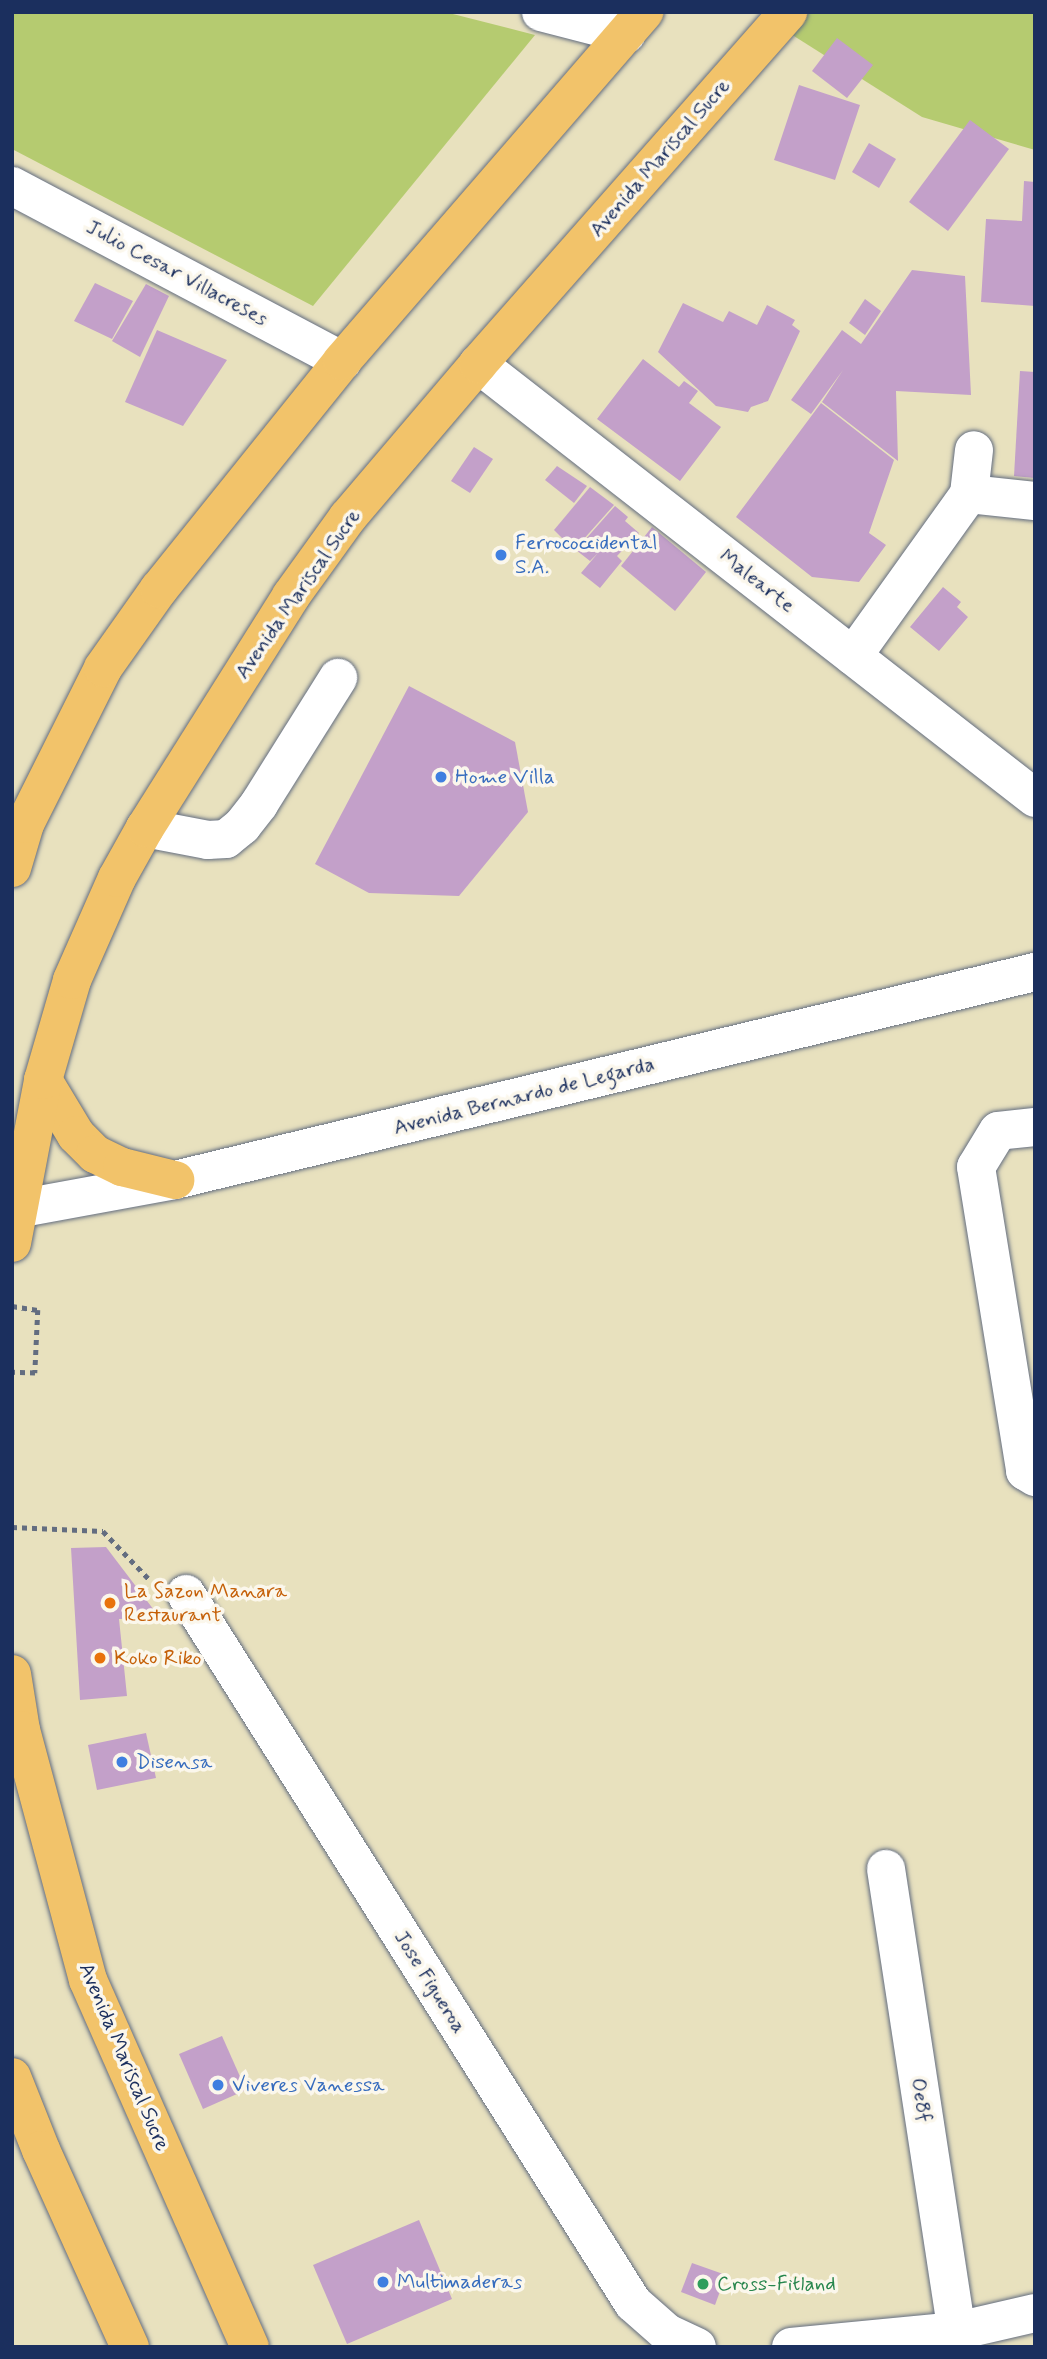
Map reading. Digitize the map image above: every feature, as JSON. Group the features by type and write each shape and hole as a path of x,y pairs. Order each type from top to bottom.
{"main road":[{"name":"Avenida Mariscal Sucre","path":"14,1221 43,1080 72,980 117,878 145,828 291,596 348,517 478,364 788,12"},
{"path":"12,868 25,824 103,668 159,589 342,361 635,23"},
{"path":"43,1080 76,1135 95,1154 122,1167 175,1180"},
{"name":"Avenida Mariscal Sucre","path":"12,1674 20,1730 88,1980 250,2347"},
{"path":"12,2077 41,2150 130,2347"}],"street":[{"path":"541,12 635,23"},
{"name":"Julio Cesar Villacreses","path":"12,186 342,361"},
{"name":"Malearte","path":"478,364 1035,798"},
{"path":"853,656 969,494 974,450"},
{"path":"969,494 1035,501"},
{"path":"145,828 208,840 226,839 259,804 338,678"},
{"name":"Avenida Bernardo de Legarda","path":"14,1221 1035,972"},
{"path":"1035,1126 998,1131 976,1167 1025,1471 1035,1477"},
{"name":"Jose Figueroa","path":"186,1594 633,2303 667,2333 697,2347"},
{"name":"Oe8f","path":"886,1869 957,2331"},
{"path":"791,2347 848,2345 957,2331 1035,2313"}],"path":[{"path":"12,1306 37,1310 35,1373 12,1372"},
{"path":"12,1527 103,1531 158,1587 186,1594"}],"green space":[{"path":"12,12 445,12 535,35 313,306 12,149"},
{"path":"800,12 1035,12 1035,150 922,117 786,31"}],"building":[{"path":"837,38 873,65 847,98 812,71"},
{"path":"799,85 860,105 835,180 774,160"},
{"path":"970,120 1009,149 948,231 909,202"},
{"path":"869,143 896,159 879,188 852,172"},
{"path":"1024,181 1035,182 1035,306 981,302 986,219 1022,221"},
{"path":"912,270 965,276 971,395 896,391 898,461 822,402 843,370 811,414 791,400 842,330 861,344"},
{"path":"95,283 133,301 112,339 74,321"},
{"path":"146,284 169,296 140,357 112,341"},
{"path":"865,299 881,311 865,335 849,323"},
{"path":"683,303 723,322 729,311 757,325 767,305 795,320 792,325 800,331 768,401 751,407 748,412 716,406 658,352"},
{"path":"157,330 227,360 183,426 125,402"},
{"path":"643,359 679,387 684,381 698,391 689,403 721,427 680,481 597,419"},
{"path":"1020,371 1035,372 1035,478 1014,476"},
{"path":"821,403 894,460 869,533 886,545 859,582 812,577 736,517"},
{"path":"474,447 493,459 470,493 451,481"},
{"path":"557,466 587,486 574,503 545,480"},
{"path":"590,487 614,505 574,550 554,530"},
{"path":"615,506 628,517 625,521 639,533 617,556 622,561 600,588 581,573 598,553 590,561 576,550"},
{"path":"652,527 706,572 675,611 621,566"},
{"path":"943,587 961,602 957,607 968,617 939,651 910,627"},
{"name":"Home Villa","path":"409,686 515,742 528,812 459,896 369,893 315,864"},
{"path":"106,1547 160,1618 119,1619 127,1696 80,1700 71,1548"},
{"name":"Disensa","path":"146,1733 156,1778 97,1790 88,1745"},
{"path":"222,2036 246,2090 203,2109 179,2054"},
{"name":"Multimaderas","path":"419,2220 452,2299 347,2344 313,2265"},
{"name":"Cross-Fitland","path":"692,2263 726,2275 715,2305 681,2292"}],"place":[{"name":"Ferrococcidental S.A.","path":"501,555"},
{"name":"Home Villa","path":"441,777"},
{"name":"La Sazon Manara Restaurant","path":"110,1603"},
{"name":"Koko Riko","path":"100,1658"},
{"name":"Disensa","path":"122,1762"},
{"name":"Viveres Vanessa","path":"218,2085"},
{"name":"Multimaderas","path":"383,2282"},
{"name":"Cross-Fitland","path":"703,2284"}]}
